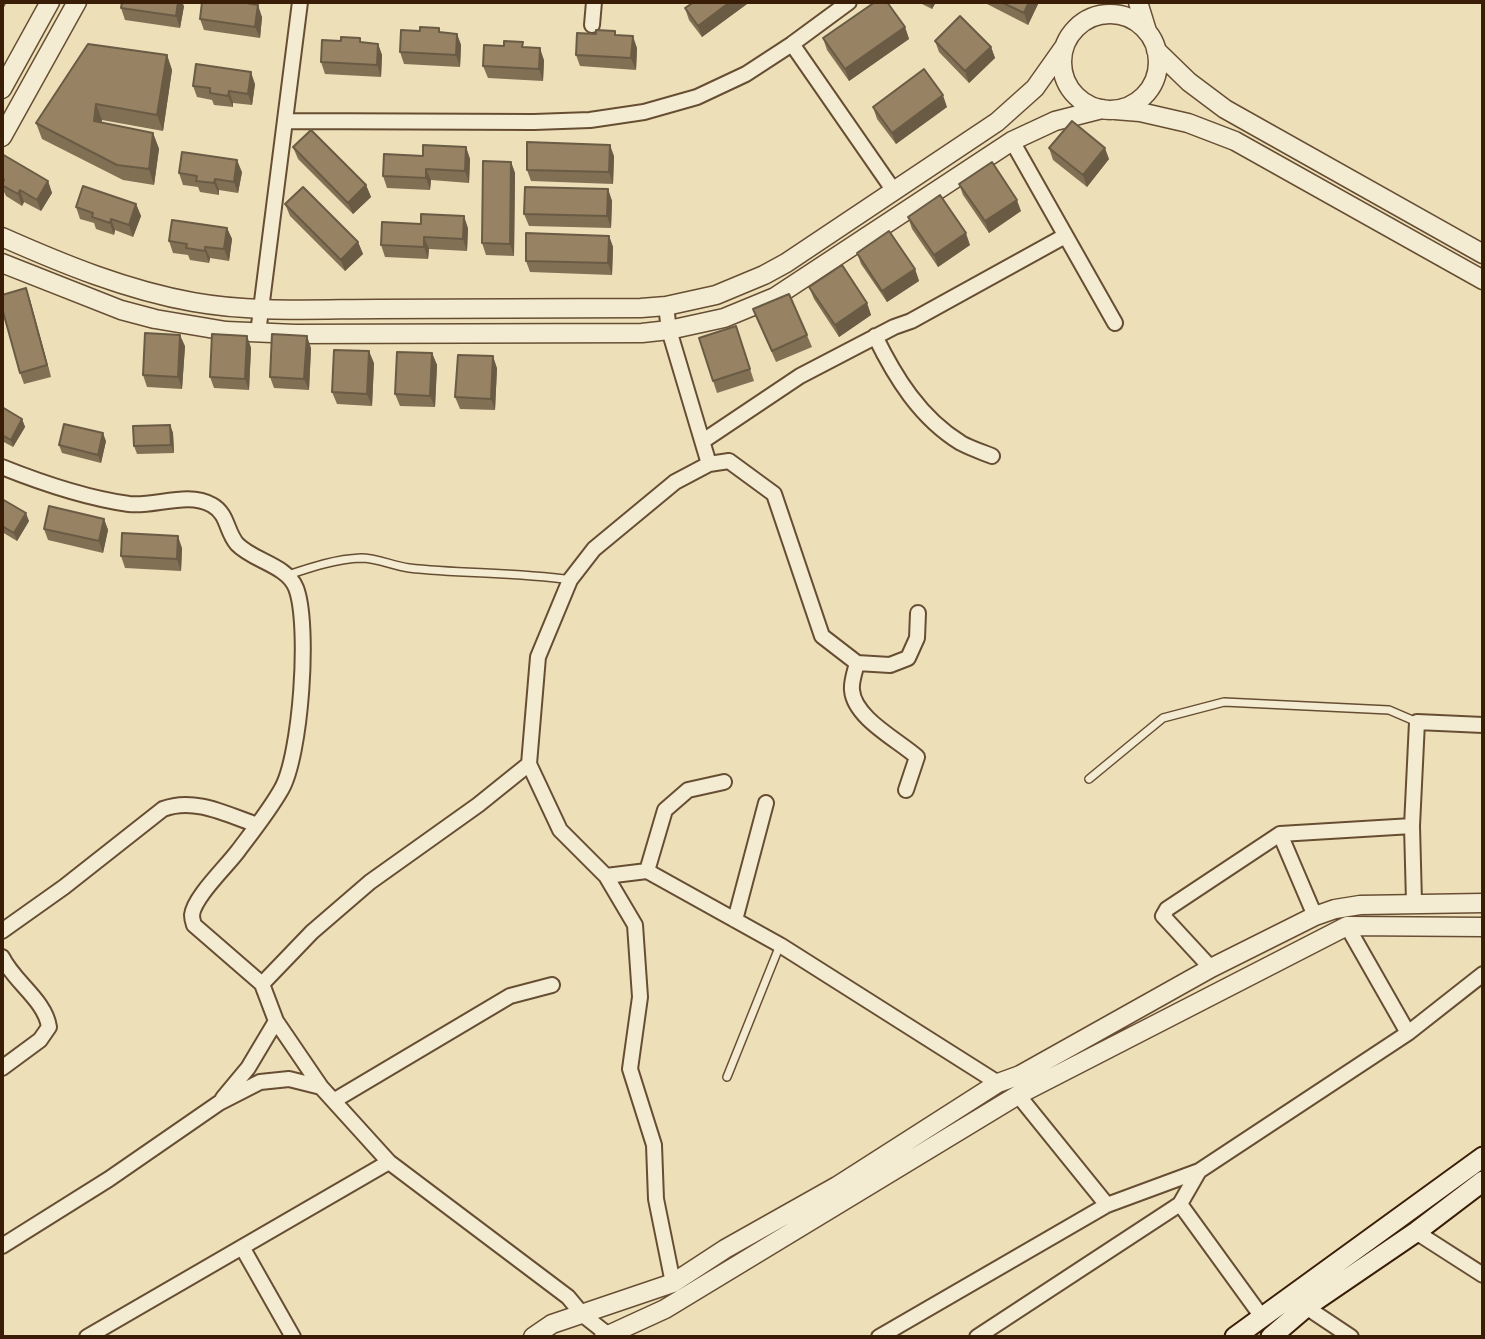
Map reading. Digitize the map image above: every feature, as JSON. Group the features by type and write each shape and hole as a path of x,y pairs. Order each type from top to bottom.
{"main road":[{"path":"1235,1337 1359,1250 1483,1157"},
{"path":"1271,1337 1306,1307 1416,1232 1483,1181"}],"street":[{"path":"2,89 50,2"},
{"path":"2,137 77,2"},
{"path":"257,333 300,2"},
{"path":"592,25 594,2"},
{"path":"286,121 534,122 590,120 644,112 697,97 746,74 849,2"},
{"path":"1080,24 1085,2"},
{"path":"2,263 87,298 155,319 190,326 257,333 642,333 724,318 775,297 1012,141 1055,121 1129,106 1141,99 1156,77 1158,63 1156,50 1138,2"},
{"path":"2,237 63,263 128,286 194,302 259,309 628,309 666,306 716,295 764,275 894,191 1017,106 1051,68 1070,34 1090,18 1114,14 1126,17 1147,31"},
{"path":"792,44 894,191"},
{"path":"1064,47 1063,74 1077,97 1089,105 1164,117 1212,131 1483,280"},
{"path":"1156,50 1189,82 1225,109 1483,254"},
{"path":"1012,141 1115,323"},
{"path":"894,191 909,191 919,203"},
{"path":"894,191 890,205 896,218"},
{"path":"702,441 800,376 875,336 912,321 1065,236"},
{"path":"666,306 669,330 709,464"},
{"path":"875,336 911,399 961,443 992,456"},
{"path":"673,1283 656,1199 654,1145 630,1069 640,997 635,925 606,876 560,830 529,764 538,657 570,580 594,549 675,482 709,464 729,461 774,494 822,636 856,663 890,665 908,658 917,638 918,613"},
{"path":"2,467 57,487 130,504 195,500 209,503 221,510 237,544 287,576 296,586 304,636 295,747 289,772 282,790 199,899 192,914 194,925 262,984 276,1021 321,1087 389,1162 568,1297 583,1315 608,1337 665,1310 1018,1095 1347,926 1483,927"},
{"path":"856,663 852,692 859,706 874,725 917,757 906,790"},
{"path":"1414,902 1412,826 1417,722 1483,725"},
{"path":"262,984 312,932 370,882 478,805 529,764"},
{"path":"647,871 665,810 688,790 724,782"},
{"path":"735,920 766,803"},
{"path":"2,931 64,887 163,809 177,804 203,806 257,825"},
{"path":"1211,968 1163,916 1167,909 1280,834 1412,826"},
{"path":"1280,834 1315,916"},
{"path":"606,876 647,871 780,945 998,1083"},
{"path":"533,1337 552,1324 673,1283 724,1249 837,1186 998,1083 1020,1075 1211,968 1315,916 1345,907 1414,902 1483,903"},
{"path":"1347,926 1408,1033"},
{"path":"2,957 8,971 47,1015 49,1027 40,1040 2,1068"},
{"path":"879,1337 1107,1205 1199,1171 1408,1033 1483,974"},
{"path":"335,1100 510,996 552,985"},
{"path":"219,1103 248,1068 276,1021"},
{"path":"2,1246 219,1103 260,1082 289,1079 321,1087"},
{"path":"1018,1095 1107,1205"},
{"path":"87,1337 389,1162"},
{"path":"977,1337 1180,1204 1199,1171"},
{"path":"1180,1204 1262,1317"},
{"path":"1416,1232 1483,1275"},
{"path":"242,1247 293,1337"},
{"path":"1306,1307 1351,1337"}],"lane":[{"path":"287,576 326,562 364,558 405,568 570,580"},
{"path":"1089,779 1163,718 1224,702 1389,710 1417,722"},
{"path":"727,1077 780,945"}],"building":[{"path":"122,2 178,2 176,16 121,8"},
{"path":"202,2 258,5 255,27 200,19"},
{"path":"694,2 730,2 698,26 685,8"},
{"path":"875,2 887,2 905,27 845,69 823,38"},
{"path":"1001,2 1029,2 1024,13"},
{"path":"960,16 991,47 965,71 935,41"},
{"path":"420,27 439,28 439,32 457,34 456,55 400,52 401,30 420,31"},
{"path":"596,30 633,36 631,58 576,55 577,33 596,34"},
{"path":"341,37 360,38 360,42 378,44 377,65 321,62 322,40 341,41"},
{"path":"504,41 523,42 522,47 540,48 539,69 483,66 484,45 504,46"},
{"path":"88,44 167,55 157,115 96,104 94,121 153,133 149,169 117,165 36,123"},
{"path":"196,64 251,72 248,94 229,91 228,96 210,93 210,88 193,86"},
{"path":"924,69 943,95 892,133 873,107"},
{"path":"1072,121 1105,148 1083,175 1049,148"},
{"path":"311,130 366,185 348,203 293,147"},
{"path":"527,142 610,145 609,172 527,170"},
{"path":"423,145 466,147 465,171 426,169 426,178 383,176 384,154 423,156"},
{"path":"182,152 237,160 234,182 215,179 214,183 196,181 197,176 179,173"},
{"path":"2,154 48,181 37,200 20,190 18,194 2,185"},
{"path":"483,161 511,162 510,244 482,243"},
{"path":"992,162 1017,200 985,221 959,184"},
{"path":"83,186 136,204 129,225 92,217 93,213 76,207"},
{"path":"303,187 358,242 341,260 285,204"},
{"path":"525,187 608,189 607,216 524,214"},
{"path":"940,195 966,233 934,255 908,217"},
{"path":"421,214 464,216 463,239 424,237 424,247 381,245 382,222 421,224"},
{"path":"172,220 227,228 224,249 205,247 205,251 186,248 187,244 169,241"},
{"path":"889,231 915,269 882,291 857,253"},
{"path":"526,233 609,236 608,263 526,261"},
{"path":"842,265 867,303 835,325 809,287"},
{"path":"26,288 47,365 20,373 2,308 2,295"},
{"path":"789,294 807,335 772,351 753,309"},
{"path":"736,326 750,369 713,381 699,338"},
{"path":"145,333 180,335 178,377 143,375"},
{"path":"212,334 247,336 245,379 210,377"},
{"path":"272,334 307,336 304,379 270,377"},
{"path":"334,350 369,351 367,394 332,392"},
{"path":"397,352 432,353 430,396 395,394"},
{"path":"458,355 493,356 491,399 455,397"},
{"path":"2,407 22,419 11,440 2,435"},
{"path":"64,424 103,433 98,455 59,445"},
{"path":"170,425 171,445 134,446 133,426"},
{"path":"2,499 26,513 14,533 2,526"},
{"path":"49,506 104,519 99,541 44,529"},
{"path":"122,533 178,536 177,559 121,556"}]}
